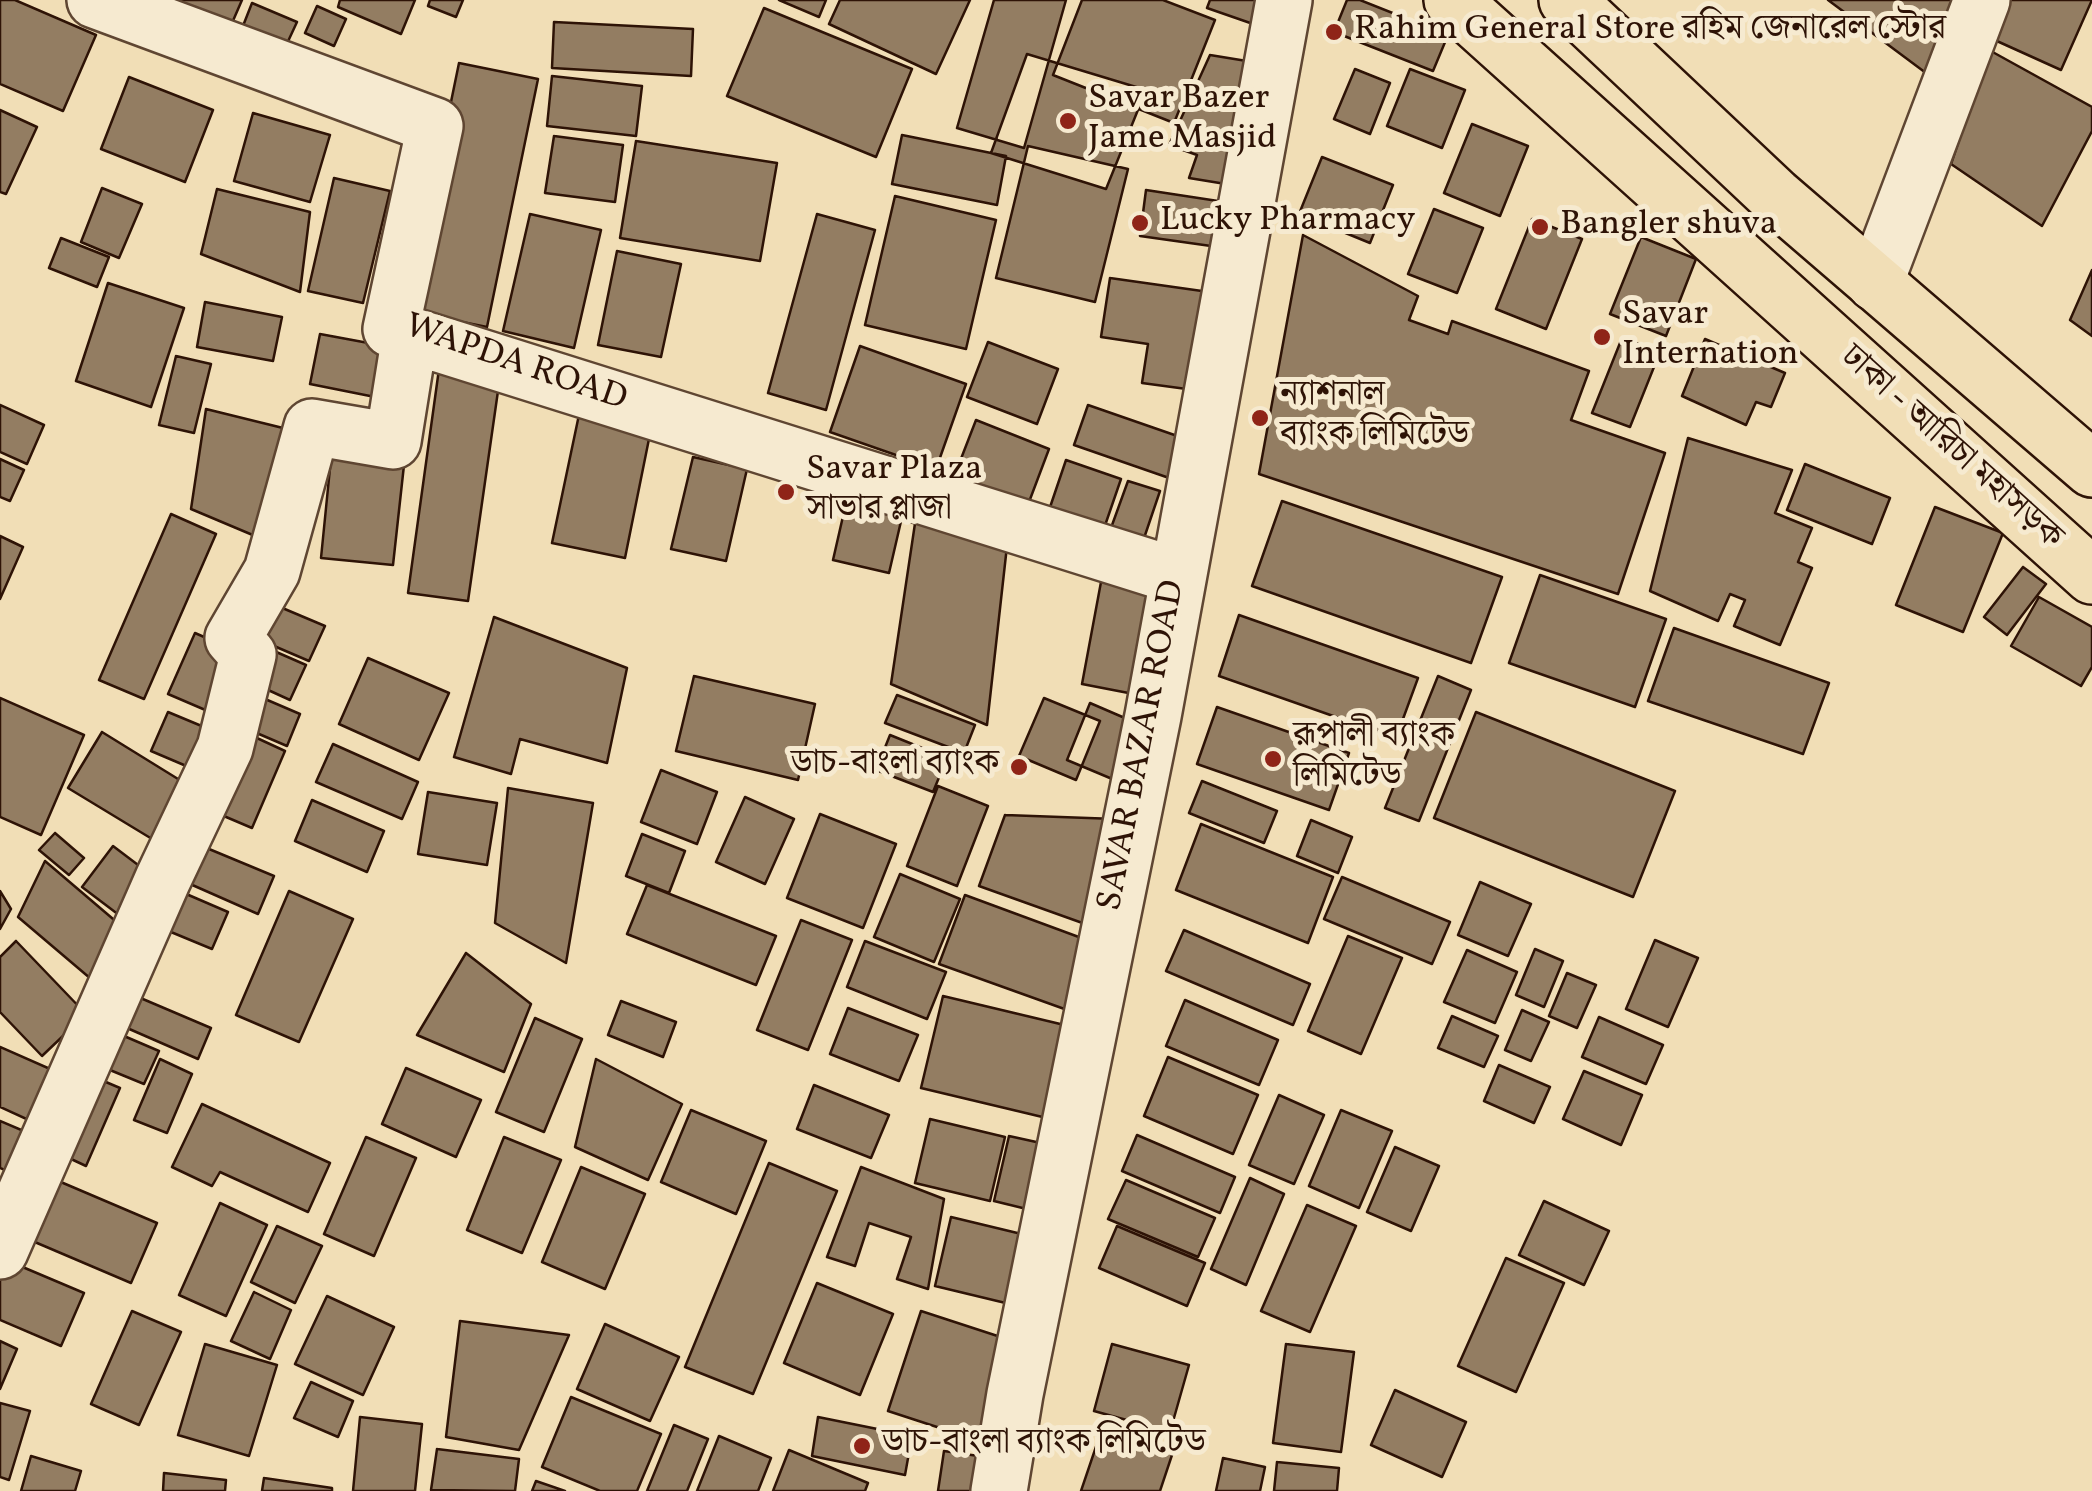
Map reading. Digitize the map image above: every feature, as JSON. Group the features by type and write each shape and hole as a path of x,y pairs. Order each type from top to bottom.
{"highway":[{"name":"ঢাকা - আরিচা মহাসড়ক","path":"1452,0 2092,576"},
{"path":"1566,0 1775,196 2092,469"}],"street":[{"name":"WAPDA ROAD","path":"94,0 435,126 390,329 1177,576"},
{"name":"SAVAR BAZAR ROAD","path":"1000,1491 1015,1394 1149,735 1284,0"},
{"path":"1875,283 1982,0"},
{"path":"0,1251 163,879 225,748 248,655 233,638 272,571 312,428 394,440 410,335"}],"building":[{"path":"0,0 15,0 96,35 63,111 0,84"},
{"path":"181,0 242,0 229,30 177,8"},
{"path":"340,0 415,0 401,34 338,7"},
{"path":"430,0 463,0 456,17 428,6"},
{"path":"779,0 826,0 819,17"},
{"path":"840,0 970,0 936,74 829,24"},
{"path":"994,0 1066,0 1024,148 957,128"},
{"path":"1082,0 1163,0 1215,20 1174,123 1053,75"},
{"path":"1210,0 1264,0 1256,25 1207,8"},
{"path":"1347,0 1360,0 1448,35 1433,71 1334,32"},
{"path":"1828,0 1964,0 1934,79"},
{"path":"2001,0 2092,0 2061,70 1988,37"},
{"path":"252,3 297,22 284,50 241,31"},
{"path":"317,6 346,19 334,46 305,33"},
{"path":"764,8 912,69 876,157 727,96"},
{"path":"554,22 693,29 691,76 552,68"},
{"path":"1989,50 2092,107 2092,131 2042,226 1951,164"},
{"name":"Savar Bazer Jame Masjid","path":"1027,54 1146,90 1106,189 991,153"},
{"path":"1210,55 1265,64 1244,187 1189,178 1197,155 1169,145"},
{"path":"459,63 538,79 487,327 408,311"},
{"path":"1355,69 1390,83 1370,134 1334,119"},
{"path":"1410,69 1465,90 1442,148 1387,126"},
{"path":"552,76 642,86 636,136 547,126"},
{"path":"129,77 213,110 185,182 101,149"},
{"path":"0,110 37,127 6,194 0,192"},
{"path":"253,113 330,135 310,202 234,181"},
{"path":"1472,124 1528,146 1500,216 1444,193"},
{"path":"902,135 1006,156 997,205 892,184"},
{"path":"554,136 623,145 615,202 545,193"},
{"path":"636,141 777,163 760,261 620,238"},
{"path":"1028,146 1128,169 1095,302 996,278"},
{"path":"1322,157 1393,185 1370,243 1299,214"},
{"path":"334,178 390,191 363,303 308,291"},
{"path":"102,188 142,204 119,258 81,242"},
{"path":"217,189 310,212 300,292 201,254"},
{"path":"1146,190 1218,201 1211,246 1140,236"},
{"path":"895,196 996,220 966,349 865,325"},
{"path":"1434,209 1483,228 1457,293 1408,274"},
{"path":"530,214 601,230 574,348 503,331"},
{"path":"817,214 875,230 826,410 768,393"},
{"path":"1532,219 1582,239 1546,329 1496,309"},
{"path":"1303,235 1418,296 1409,320 1448,334 1452,321 1589,371 1571,420 1665,453 1618,594 1259,474"},
{"path":"1641,237 1696,259 1666,336 1610,314"},
{"path":"61,238 109,257 97,287 49,268"},
{"path":"617,251 681,264 661,357 598,345"},
{"path":"2092,270 2092,336 2070,320"},
{"path":"1110,278 1209,292 1194,390 1142,383 1148,344 1101,337"},
{"path":"108,283 184,308 151,407 76,381"},
{"path":"205,302 282,317 273,361 197,347"},
{"path":"320,334 390,347 380,398 310,384"},
{"path":"1622,338 1660,352 1630,427 1592,413"},
{"path":"1705,339 1785,373 1771,407 1756,402 1746,425 1682,396"},
{"path":"988,342 1058,369 1037,424 967,397"},
{"path":"860,346 966,384 936,469 830,432"},
{"path":"176,356 211,364 194,433 159,425"},
{"path":"439,369 500,377 468,601 408,593"},
{"path":"0,405 44,425 27,464 0,452"},
{"path":"1088,405 1186,439 1172,479 1074,445"},
{"path":"206,409 287,429 274,544 191,509"},
{"path":"580,410 652,424 625,558 552,543"},
{"path":"976,420 1049,449 1026,510 952,482"},
{"path":"1688,438 1792,470 1775,513 1812,528 1798,562 1812,568 1780,645 1734,626 1745,600 1730,594 1718,621 1650,591"},
{"path":"693,457 747,469 726,561 671,549"},
{"path":"331,458 404,465 393,565 321,558"},
{"path":"0,459 24,470 10,501 0,497"},
{"path":"1066,460 1121,479 1100,540 1045,522"},
{"path":"1805,464 1890,498 1872,544 1787,510"},
{"path":"1128,481 1160,491 1140,550 1107,539"},
{"path":"849,490 905,504 889,573 833,560"},
{"path":"1282,501 1502,577 1471,663 1252,586"},
{"path":"1935,507 2003,533 1963,632 1896,605"},
{"path":"917,510 1009,528 987,725 891,684"},
{"path":"171,514 216,534 144,699 99,680"},
{"path":"0,536 23,547 0,599"},
{"path":"2023,567 2046,584 2007,635 1984,617"},
{"path":"1540,575 1666,619 1635,707 1509,663"},
{"path":"1101,582 1163,594 1144,696 1082,684"},
{"path":"2039,597 2092,627 2092,667 2081,686 2011,646"},
{"path":"261,599 325,626 309,661 246,634"},
{"path":"1239,615 1418,678 1396,738 1219,676"},
{"path":"494,617 627,668 607,763 520,739 511,774 454,757"},
{"path":"1674,628 1829,683 1803,754 1648,701"},
{"path":"195,633 243,654 217,715 168,694"},
{"path":"258,644 306,665 290,700 244,679"},
{"path":"368,658 449,693 419,760 339,724"},
{"path":"694,676 815,704 798,780 676,751"},
{"path":"1438,676 1471,690 1419,821 1385,808"},
{"path":"251,693 300,714 287,746 238,725"},
{"path":"897,695 975,725 964,753 885,723"},
{"path":"0,698 84,735 41,835 0,817"},
{"path":"1044,698 1100,721 1076,780 1019,756"},
{"path":"1090,703 1141,725 1117,781 1067,760"},
{"name":"রূপালী ব্যাংক লিমিটেড","path":"1217,707 1349,753 1329,810 1197,764"},
{"path":"168,712 216,732 198,771 151,751"},
{"path":"1476,712 1675,791 1633,897 1434,818"},
{"path":"102,732 191,787 157,842 68,788"},
{"path":"246,733 285,751 252,828 212,811"},
{"path":"890,735 947,758 933,792 876,770"},
{"path":"333,744 418,782 402,819 316,782"},
{"path":"661,770 717,792 697,844 641,822"},
{"path":"1202,781 1277,811 1264,843 1189,813"},
{"path":"938,786 988,806 957,886 907,866"},
{"path":"508,788 593,803 566,963 495,923"},
{"path":"428,792 497,803 487,865 418,854"},
{"path":"745,797 794,819 765,884 716,862"},
{"path":"312,800 384,831 367,872 295,841"},
{"path":"820,814 896,844 863,928 787,898"},
{"path":"1005,815 1116,819 1088,925 979,886"},
{"path":"1311,820 1352,837 1338,873 1297,856"},
{"path":"1201,824 1333,877 1308,943 1176,890"},
{"path":"55,833 84,858 69,875 39,850"},
{"path":"642,834 685,851 669,893 626,876"},
{"path":"197,844 274,876 258,914 181,880"},
{"path":"113,846 150,874 119,915 82,887"},
{"path":"45,861 133,936 104,990 18,917"},
{"path":"900,874 960,899 934,962 874,937"},
{"path":"1342,877 1450,922 1432,964 1324,919"},
{"path":"1480,882 1531,904 1508,956 1458,935"},
{"path":"647,885 776,936 756,985 627,934"},
{"path":"170,887 228,912 212,949 154,925"},
{"path":"0,891 11,909 0,929"},
{"path":"289,891 353,919 299,1042 236,1015"},
{"path":"965,895 1095,943 1070,1011 939,964"},
{"path":"801,920 852,940 808,1050 757,1030"},
{"path":"1184,930 1310,984 1293,1025 1166,971"},
{"path":"1348,936 1402,958 1361,1054 1308,1031"},
{"path":"1655,940 1698,958 1668,1027 1626,1009"},
{"path":"16,941 86,1014 42,1056 0,1012 0,957"},
{"path":"865,941 946,972 927,1019 847,987"},
{"path":"1535,949 1563,961 1544,1007 1516,995"},
{"path":"1467,950 1517,972 1495,1023 1444,1002"},
{"path":"466,953 531,1004 504,1072 417,1035"},
{"path":"1567,973 1596,985 1577,1028 1549,1016"},
{"path":"124,991 211,1028 198,1059 111,1021"},
{"path":"943,996 1077,1028 1055,1120 921,1088"},
{"path":"1185,1000 1278,1040 1259,1085 1166,1046"},
{"path":"621,1001 676,1022 663,1057 608,1035"},
{"path":"848,1008 918,1035 899,1081 830,1054"},
{"path":"1522,1010 1549,1022 1531,1061 1505,1050"},
{"path":"1452,1016 1498,1036 1484,1067 1438,1048"},
{"path":"1599,1017 1663,1045 1646,1084 1582,1057"},
{"path":"535,1018 582,1039 544,1132 496,1112"},
{"path":"103,1027 159,1051 144,1084 88,1061"},
{"path":"0,1047 66,1076 44,1127 0,1107"},
{"path":"1168,1057 1258,1095 1233,1154 1144,1116"},
{"path":"160,1059 192,1074 167,1133 134,1120"},
{"path":"596,1059 682,1104 648,1180 575,1147"},
{"path":"1499,1065 1550,1087 1534,1123 1484,1101"},
{"path":"406,1068 481,1100 456,1157 382,1124"},
{"path":"1584,1071 1642,1095 1621,1145 1563,1119"},
{"path":"87,1074 120,1088 86,1166 54,1151"},
{"path":"814,1085 889,1115 871,1158 797,1129"},
{"path":"1279,1095 1324,1115 1294,1184 1249,1165"},
{"path":"202,1104 330,1163 308,1212 220,1172 212,1186 172,1167"},
{"path":"691,1110 766,1141 736,1214 661,1182"},
{"path":"1341,1110 1392,1131 1359,1208 1309,1186"},
{"path":"930,1119 1005,1137 990,1201 915,1183"},
{"path":"0,1121 33,1135 16,1175 0,1168"},
{"path":"1137,1135 1235,1177 1220,1213 1122,1171"},
{"path":"1009,1136 1059,1147 1043,1213 994,1201"},
{"path":"366,1137 416,1158 374,1256 324,1234"},
{"path":"504,1137 561,1160 522,1253 467,1230"},
{"path":"1395,1147 1439,1166 1411,1231 1367,1212"},
{"path":"769,1163 837,1191 753,1394 685,1367"},
{"path":"581,1167 645,1194 605,1289 542,1262"},
{"path":"861,1167 944,1199 928,1289 897,1279 911,1237 869,1223 855,1266 827,1257"},
{"path":"42,1174 157,1223 131,1283 16,1234"},
{"path":"1250,1178 1284,1194 1246,1285 1211,1269"},
{"path":"1126,1180 1215,1218 1198,1257 1108,1219"},
{"path":"1544,1201 1609,1231 1584,1285 1519,1255"},
{"path":"220,1203 267,1225 226,1316 179,1295"},
{"path":"1307,1205 1356,1226 1310,1332 1261,1311"},
{"path":"951,1217 1034,1237 1018,1306 935,1286"},
{"path":"277,1226 322,1246 295,1303 251,1282"},
{"path":"1117,1226 1205,1263 1187,1306 1099,1268"},
{"path":"1506,1258 1564,1283 1516,1392 1458,1366"},
{"path":"6,1260 84,1293 61,1346 0,1320 0,1274"},
{"path":"817,1283 893,1314 860,1395 784,1363"},
{"path":"254,1292 291,1310 270,1359 231,1341"},
{"path":"327,1296 394,1327 363,1395 295,1364"},
{"path":"132,1311 181,1332 139,1425 91,1404"},
{"path":"921,1311 1019,1343 986,1443 888,1411"},
{"path":"460,1321 569,1335 519,1450 446,1437"},
{"path":"605,1324 679,1357 650,1421 577,1389"},
{"path":"0,1341 17,1349 0,1389"},
{"path":"205,1344 277,1365 249,1456 178,1435"},
{"path":"1112,1344 1189,1365 1170,1432 1094,1411"},
{"path":"1286,1344 1354,1352 1341,1452 1273,1443"},
{"path":"311,1382 353,1401 338,1437 294,1418"},
{"path":"1395,1390 1466,1422 1442,1477 1371,1445"},
{"path":"571,1397 661,1434 637,1491 600,1491 542,1467"},
{"path":"0,1403 30,1411 9,1480 0,1477"},
{"path":"360,1417 422,1424 415,1491 353,1491"},
{"name":"ডাচ-বাংলা ব্যাংক লিমিটেড","path":"818,1417 912,1436 905,1475 812,1456"},
{"path":"674,1425 708,1439 687,1491 647,1491"},
{"path":"1102,1429 1173,1452 1160,1491 1081,1491"},
{"path":"719,1436 771,1458 758,1491 697,1491"},
{"path":"437,1449 519,1459 515,1491 431,1490"},
{"path":"789,1450 868,1483 865,1491 773,1491"},
{"path":"944,1451 999,1459 994,1491 938,1491"},
{"path":"31,1456 81,1471 75,1491 21,1491"},
{"path":"1223,1458 1265,1467 1260,1491 1216,1491"},
{"path":"1277,1462 1339,1468 1337,1491 1274,1491"},
{"path":"164,1473 226,1480 225,1491 163,1491"},
{"path":"264,1478 332,1488 332,1491 262,1491"},
{"path":"536,1481 565,1491 532,1491"}],"place":[{"name":"Rahim General Store রহিম জেনারেল স্টোর","path":"1334,32"},
{"name":"Savar Bazer Jame Masjid","path":"1068,121"},
{"name":"Lucky Pharmacy","path":"1140,223"},
{"name":"Bangler shuva","path":"1540,227"},
{"name":"Savar Internation","path":"1602,337"},
{"name":"ন্যাশনাল ব্যাংক লিমিটেড","path":"1260,418"},
{"name":"Savar Plaza সাভার প্লাজা","path":"786,492"},
{"name":"রূপালী ব্যাংক লিমিটেড","path":"1273,759"},
{"name":"ডাচ-বাংলা ব্যাংক","path":"1019,767"},
{"name":"ডাচ-বাংলা ব্যাংক লিমিটেড","path":"862,1446"}]}
